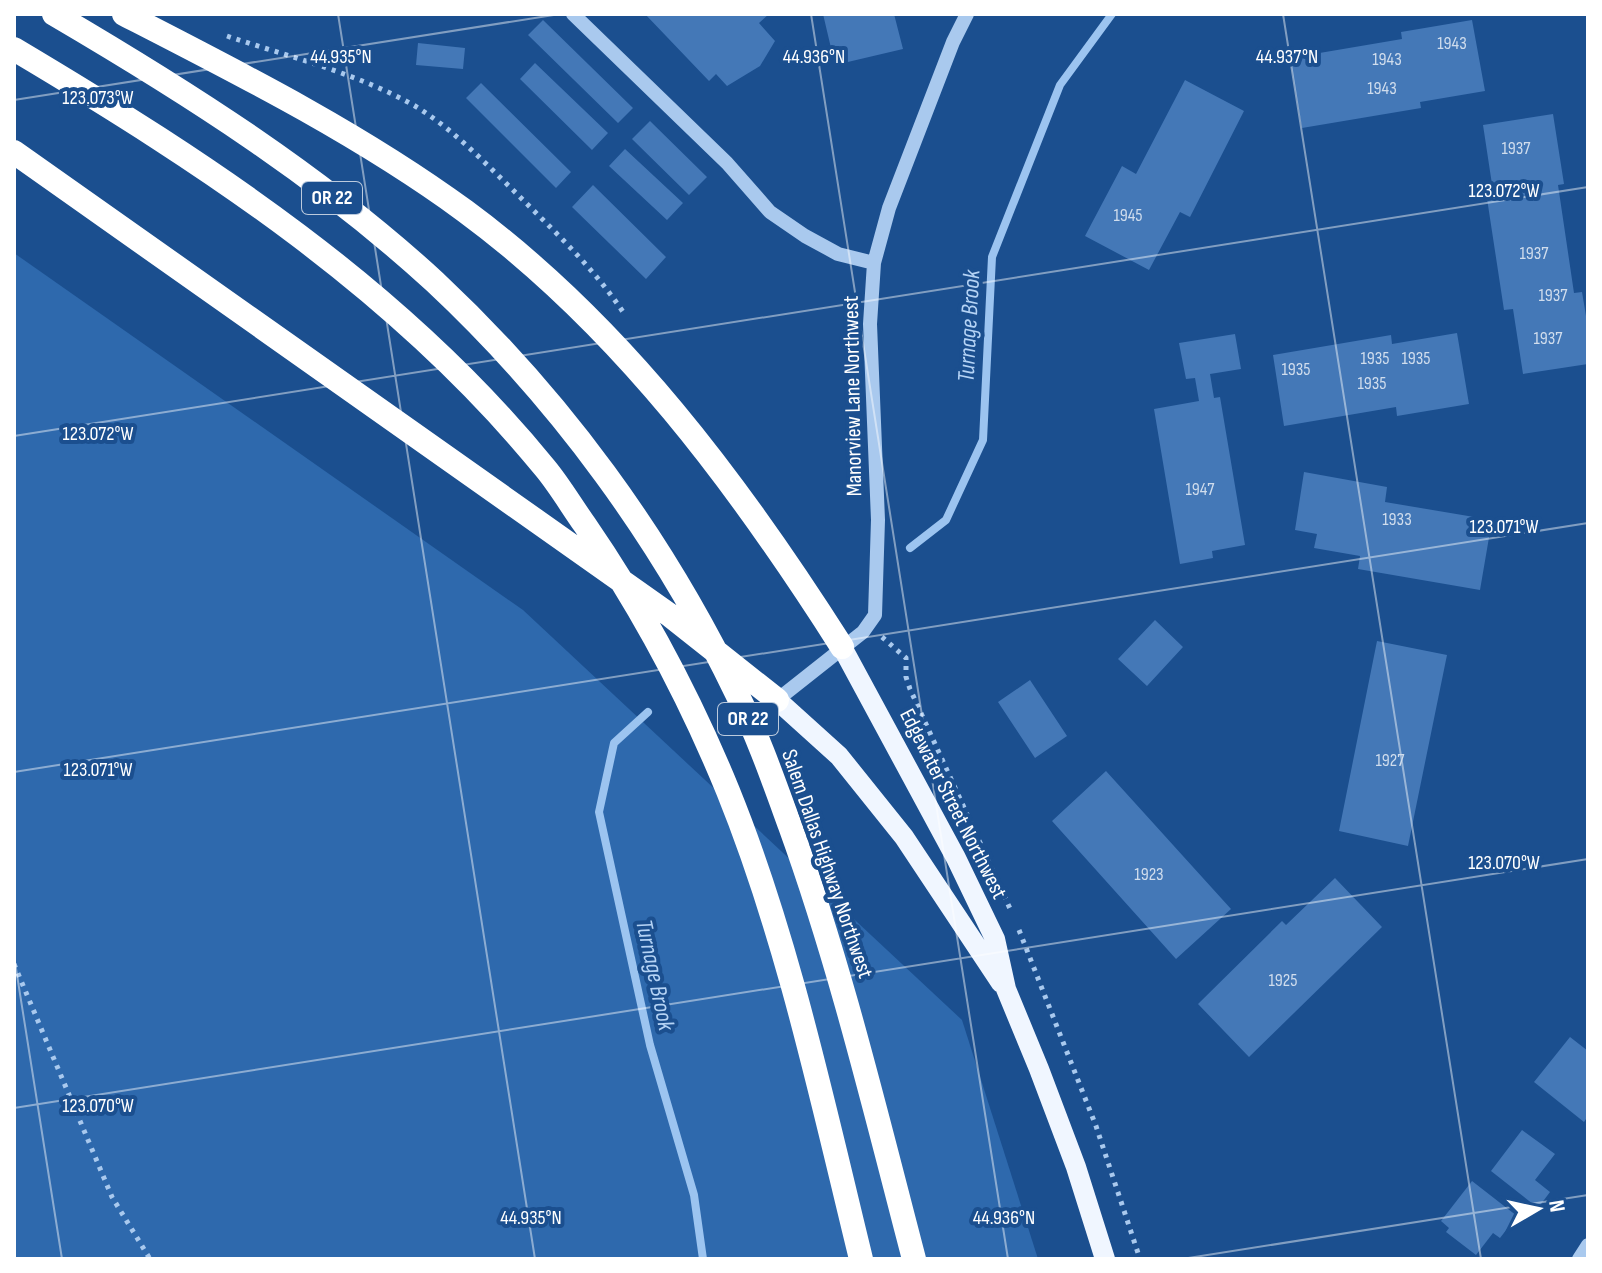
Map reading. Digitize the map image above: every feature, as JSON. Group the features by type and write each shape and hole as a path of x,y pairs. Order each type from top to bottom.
{"highway":[{"name":"Salem Dallas Highway Northwest","path":"54,14 223,118 355,215 434,282 523,372 572,430 633,511 691,605 738,696 774,782 813,890 857,1039 914,1259"},
{"path":"124,14 242,74 376,152 464,210 525,259 618,346 705,451 811,598 842,647"},
{"name":"OR 22","path":"14,49 129,118 288,225 355,280 463,377 546,470 602,549 657,641 693,711 728,791 771,916 816,1075 861,1259"},
{"path":"14,152 646,598 777,700"}],"main road":[{"name":"Edgewater Street Northwest","path":"842,647 956,858 995,939 1006,989 1071,1153 1105,1259"},
{"name":"Edgewater Street Northwest","path":"777,700 839,756 904,837 1006,989"}],"street":[{"path":"573,14 727,163 770,212 838,254 874,263"},
{"name":"Manorview Lane Northwest","path":"777,700 870,626 877,602 878,520 870,324 874,263 889,208 953,42 967,14"},
{"path":"1579,1259 1588,1245"}],"path":[{"path":"14,964 112,1197 150,1259"}],"shaded area":[{"path":"14,253 523,610 962,1020 1038,1259 14,1259"}],"building":[{"path":"645,14 769,14 759,23 775,41 760,66 727,86 716,74 709,81"},
{"path":"823,14 894,14 903,49 835,65"},
{"path":"543,20 633,108 618,123 528,35"},
{"path":"1472,20 1485,91 1420,102 1421,108 1302,128 1290,58 1402,39 1401,32"},
{"path":"418,43 465,48 463,69 416,65"},
{"path":"535,63 608,133 592,150 520,79"},
{"path":"1185,80 1244,111 1190,217 1180,212 1149,270 1085,236 1122,166 1136,174"},
{"path":"481,83 571,172 556,188 466,98"},
{"path":"1553,114 1564,184 1558,185 1574,293 1582,292 1588,328 1588,364 1523,374 1513,309 1504,310 1486,192 1493,191 1483,125"},
{"path":"650,121 707,177 689,195 632,139"},
{"path":"625,149 683,203 667,220 609,166"},
{"path":"593,185 666,257 646,279 572,207"},
{"path":"1457,333 1469,404 1397,416 1396,407 1284,426 1273,355 1391,335 1392,344"},
{"path":"1235,334 1241,369 1210,374 1214,398 1220,397 1245,545 1212,551 1213,558 1180,564 1154,409 1199,401 1195,378 1186,379 1179,343"},
{"path":"1304,472 1387,487 1385,502 1492,520 1480,590 1358,569 1360,556 1314,548 1317,534 1295,530"},
{"path":"1155,620 1183,647 1147,686 1118,659"},
{"path":"1377,641 1447,655 1408,846 1339,831"},
{"path":"1030,680 1067,736 1035,758 998,702"},
{"path":"1106,771 1231,909 1176,959 1052,821"},
{"path":"1335,878 1382,927 1249,1057 1198,1004 1282,921 1286,925"},
{"path":"1570,1037 1588,1051 1588,1116 1584,1122 1534,1082"},
{"path":"1522,1130 1555,1154 1535,1180 1550,1192 1538,1208 1491,1171"},
{"path":"1472,1181 1517,1216 1500,1238 1493,1233 1476,1255 1446,1232 1449,1228 1441,1221"}],"waterway":[{"name":"Turnage Brook","path":"910,548 946,520 983,440 992,257 1060,85 1112,14"},
{"name":"Turnage Brook","path":"648,712 614,743 599,812 650,1045 694,1195 703,1259"}]}
